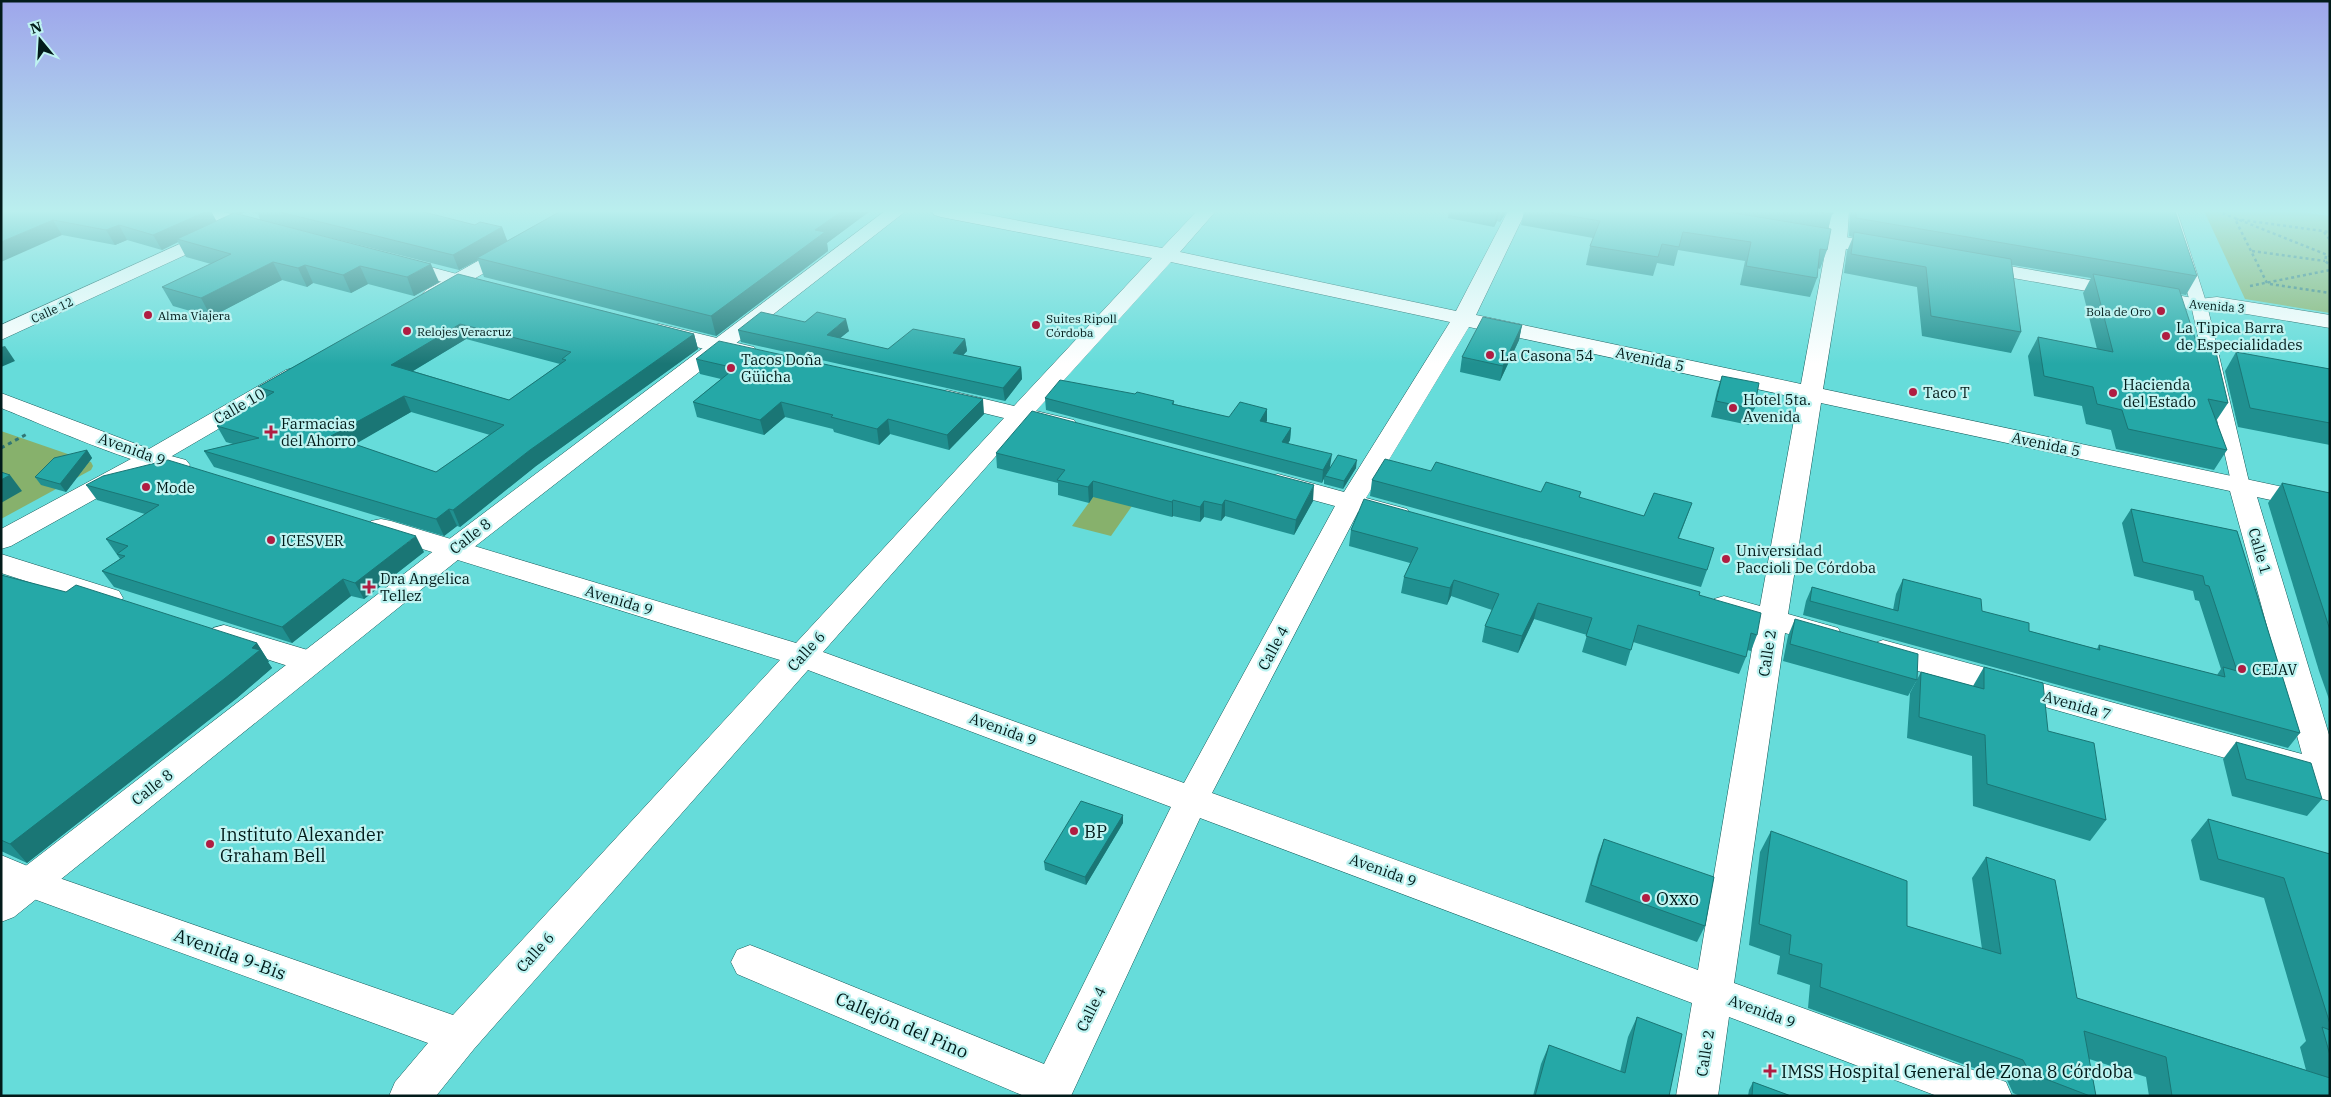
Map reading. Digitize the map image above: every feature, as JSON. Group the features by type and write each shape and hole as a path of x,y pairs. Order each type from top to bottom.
{"street":[{"name":"Calle 12","path":"1,334 156,262"},
{"path":"390,262 506,292"},
{"path":"415,305 489,262"},
{"name":"Calle 8","path":"1,906 15,876 310,662 454,549 830,262"},
{"name":"Calle 6","path":"410,1096 460,1036 1021,413 1160,262"},
{"name":"Avenida 5","path":"1200,262 2330,505"},
{"name":"Calle 4","path":"1051,1092 1192,799 1351,502 1463,319 1491,262"},
{"name":"Calle 2","path":"1697,1096 1772,620 1833,262"},
{"name":"Avenida 3","path":"1956,262 2199,305 2217,303 2330,322"},
{"name":"Calle 1","path":"2186,262 2199,305 2241,486 2327,781"},
{"path":"632,324 768,357"},
{"name":"Calle 10","path":"1,540 151,458 313,364"},
{"path":"923,391 1021,413 1087,431"},
{"name":"Avenida 9","path":"1,400 151,458 208,475"},
{"path":"1257,476 1418,520"},
{"name":"Avenida 9","path":"350,517 802,656 1991,1096"},
{"path":"1,563 132,605"},
{"name":"Avenida 7","path":"1705,601 1853,642 2327,781"},
{"path":"198,626 310,662"},
{"name":"Avenida 9-Bis","path":"15,876 460,1036"},
{"name":"Callejón del Pino","path":"750,962 1051,1092"}],"path":[{"path":"2257,262 2267,283"},
{"path":"2325,262 2330,265"},
{"path":"2267,283 2330,270"},
{"path":"2267,283 2330,294"},
{"path":"19,431 36,437"},
{"path":"1,448 27,434"}],"green space":[{"path":"2228,262 2330,262 2330,313 2245,299"},
{"path":"1,431 91,462 93,466 91,470 1,519"},
{"path":"1122,457 1160,466 1111,536 1072,526"}],"building":[{"path":"214,262 273,262 201,298 162,287"},
{"path":"274,262 424,262 431,264 407,277 360,266 343,275 305,265 298,268"},
{"path":"494,262 784,262 711,316"},
{"path":"1747,262 1819,262 1817,278 1746,266"},
{"path":"1898,262 2011,262 2021,332 1931,316 1926,267"},
{"path":"2116,262 2192,262 2197,276"},
{"path":"458,274 694,334 530,450 453,510 449,509 436,519 204,451 259,438 217,426 274,392 258,387","holes":["460,324 571,352 562,359 566,360 509,400 391,365","404,396 504,425 436,472 331,436"]},
{"path":"2093,274 2179,289 2197,344 2215,348 2228,403 2208,399 2227,450 2128,429 2122,410 2097,404 2093,387 2044,376 2038,337 2113,352"},
{"path":"761,312 805,322 817,312 846,319 827,335 888,349 913,329 965,339 953,353 1021,367 1003,388 738,330"},
{"name":"La Casona 54","path":"1483,317 1522,325 1503,366 1462,357"},
{"path":"719,341 983,399 947,435 888,419 877,429 831,417 833,415 781,402 760,420 693,402 735,368 696,359"},
{"path":"2236,352 2330,369 2330,423 2250,408"},
{"path":"1722,376 1759,383 1754,409 1716,401"},
{"path":"1060,380 1135,394 1137,392 1174,401 1172,404 1229,417 1240,402 1267,409 1260,421 1291,428 1282,442 1332,454 1323,470 1045,398"},
{"path":"1032,411 1314,485 1296,520 1225,500 1222,505 1204,501 1200,507 1173,500 1172,502 1093,481 1088,487 1057,480 1065,470 996,453"},
{"path":"87,450 60,484 35,477 54,458"},
{"path":"1338,455 1357,460 1344,481 1325,476"},
{"path":"1385,459 1431,471 1436,462 1541,492 1546,482 1581,492 1579,497 1644,516 1654,493 1692,503 1678,538 1714,548 1707,570 1372,480"},
{"path":"168,460 416,536 355,583 343,579 282,627 102,571 125,556 117,554 128,546 106,539 159,505 86,485 103,476"},
{"path":"1,472 10,475 1,480"},
{"path":"2282,483 2330,493 2330,630"},
{"path":"1364,499 1700,592 1699,595 1761,613 1757,635 1751,633 1746,657 1638,625 1631,650 1586,636 1592,618 1538,603 1522,636 1485,626 1499,594 1454,580 1450,588 1404,577 1418,548 1351,530"},
{"path":"2131,509 2237,531 2300,733 1810,601 1812,587 1898,611 1903,579 1981,599 1982,611 2029,623 2029,631 2100,650 2099,645 2225,677 2223,667 2237,671 2209,586 2205,585 2203,576 2143,562"},
{"path":"1,575 66,592 76,585 257,643 252,648 260,650 10,844 1,840"},
{"path":"1795,619 1918,654 1917,680 1790,644"},
{"path":"1984,667 2043,683 2048,731 2094,743 2106,820 1987,784 1985,735 1919,717 1921,672 1984,689"},
{"path":"2236,742 2311,763 2322,799 2246,779"},
{"path":"1081,801 1123,815 1085,877 1044,862"},
{"path":"2208,819 2330,854 2330,1024 2284,878 2218,859"},
{"path":"1771,831 1907,881 1907,926 2001,954 1986,857 2055,880 2077,998 2330,1078 2330,1096 2172,1096 2166,1057 2084,1031 2096,1096 2090,1096 2030,1073 2023,1060 1820,987 1822,964 1789,954 1791,935 1759,924"},
{"name":"Oxxo","path":"1604,839 1714,877 1705,926 1591,885"},
{"path":"1637,1017 1682,1034 1669,1096 1535,1096 1549,1045 1625,1073"},
{"path":"2322,1027 2330,1030 2330,1055"},
{"path":"1753,1082 1791,1096 1752,1096"}],"place":[{"name":"Bola de Oro","path":"2161,311"},
{"name":"Alma Viajera","path":"148,315"},
{"name":"Suites Ripoll Córdoba","path":"1036,325"},
{"name":"Relojes Veracruz","path":"407,331"},
{"name":"La Tipica Barra de Especialidades","path":"2166,336"},
{"name":"La Casona 54","path":"1490,355"},
{"name":"Tacos Doña Güicha","path":"731,368"},
{"name":"Taco T","path":"1913,392"},
{"name":"Hacienda del Estado","path":"2113,393"},
{"name":"Hotel 5ta. Avenida","path":"1733,408"},
{"name":"Farmacias del Ahorro","path":"271,432"},
{"name":"Mode","path":"146,487"},
{"name":"ICESVER","path":"271,540"},
{"name":"Universidad Paccioli De Córdoba","path":"1726,559"},
{"name":"Dra Angelica Tellez","path":"369,587"},
{"name":"CEJAV","path":"2242,669"},
{"name":"BP","path":"1074,831"},
{"name":"Instituto Alexander Graham Bell","path":"210,844"},
{"name":"Oxxo","path":"1646,898"},
{"name":"IMSS Hospital General de Zona 8 Córdoba","path":"1770,1071"}]}
